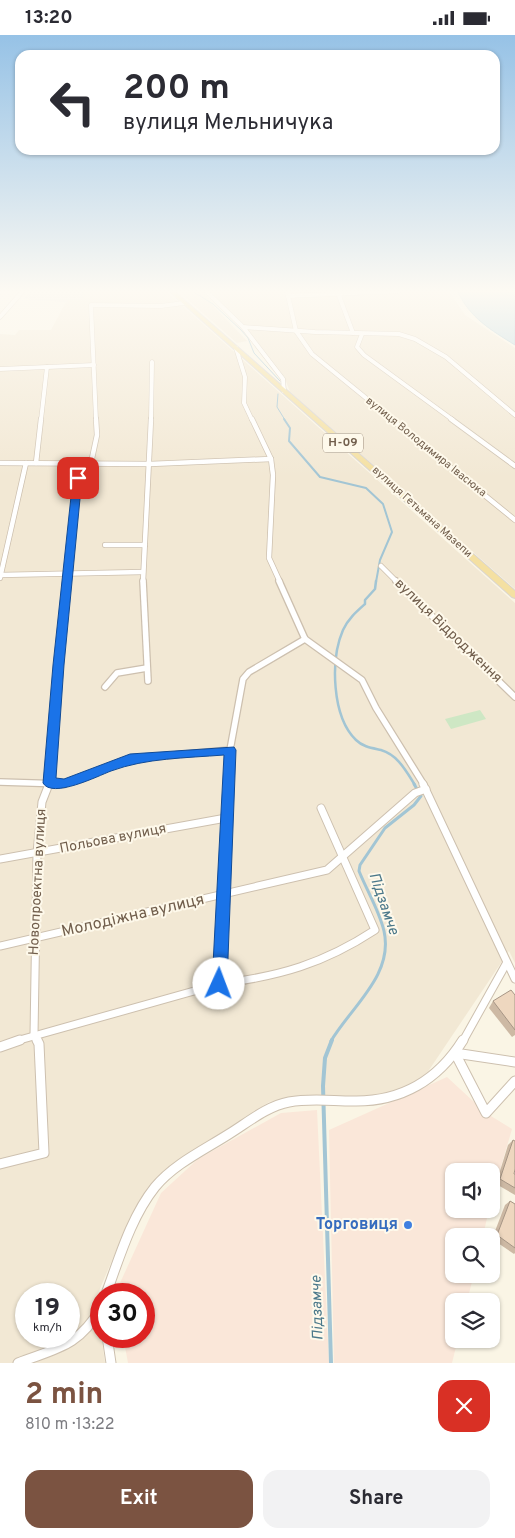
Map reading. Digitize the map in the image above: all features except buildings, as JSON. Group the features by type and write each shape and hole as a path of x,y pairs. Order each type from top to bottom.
{"main road":[{"name":"вулиця Гетьмана Мазепи","path":"242,353 515,595"}],"street":[{"path":"91,463 97,435 93,353"},
{"path":"238,353 245,377 244,403 271,459 273,475 269,559 305,639 330,659 344,666 362,680 421,791 515,979"},
{"path":"263,353 283,379 284,391"},
{"name":"вулиця Володимира Івасюка","path":"311,353 515,520"},
{"path":"362,353 515,466"},
{"path":"438,353 463,370 515,415"},
{"path":"148,681 143,572 150,464 152,362"},
{"path":"0,369 94,365"},
{"path":"36,463 47,367"},
{"path":"0,463 80,462 150,464 271,459"},
{"name":"Новопроектна вулиця","path":"0,1164 44,1153 39,1044 34,1035 34,939 37,853 42,802 50,783 67,573 80,462"},
{"path":"26,463 0,576 143,572"},
{"path":"105,545 145,545"},
{"name":"вулиця Відродження","path":"381,566 514,695"},
{"path":"219,984 230,750 244,679 249,672 305,639"},
{"path":"105,687 109,678 116,672 147,668"},
{"path":"0,782 56,784 70,782 130,759 230,750"},
{"name":"Молодіжна вулиця","path":"0,946 327,870 360,840 421,791"},
{"path":"0,1047 34,1035 219,984 292,973 328,959 376,930 321,808"},
{"name":"Польова вулиця","path":"0,859 226,818"},
{"path":"111,1283 154,1188 176,1167 262,1114 287,1103 318,1101 376,1102 398,1095 423,1083 455,1053 506,964"},
{"path":"455,1053 515,1062"},
{"path":"455,1053 486,1113 515,1081"},
{"path":"18,1363 74,1342 90,1328"},
{"path":"109,1348 111,1363"}],"shaded area":[{"path":"0,353 235,353 515,603 515,963 509,951 423,1079 386,1094 363,1098 302,1095 269,1102 155,1181 127,1225 102,1283 90,1283 90,1348 103,1348 105,1363 0,1363"},
{"path":"264,353 515,353 515,589 290,392 284,376"},
{"name":"Торговиця","path":"447,1077 486,1113 512,1129 500,1170 500,1163 445,1163 445,1218 487,1218 485,1228 445,1228 445,1283 472,1283 469,1293 445,1293 445,1348 456,1348 452,1363 334,1363 329,1130"},
{"path":"317,1110 329,1363 128,1363 125,1348 155,1348 155,1283 120,1283 161,1193 198,1159 281,1113"}],"green space":[{"path":"480,710 486,719 451,729 445,719"}],"waterway":[{"name":"Підзамче","path":"254,353 280,381"},
{"name":"Підзамче","path":"278,394 277,407 285,420"},
{"name":"Підзамче","path":"284,419 290,428 289,441 320,477 366,488 383,504 392,532 380,560 376,582"},
{"name":"Підзамче","path":"376,581 375,589 365,600 365,604 347,622 339,642 335,672 338,703 348,730 356,740 365,746 387,752 401,764 415,785"},
{"name":"Підзамче","path":"331,1041 369,990 383,962 385,947 384,931 359,871 360,865 385,828 414,805 421,796 414,784"},
{"name":"Підзамче","path":"331,1363 323,1086 325,1058 332,1040"}],"place":[{"name":"Торговиця","path":"408,1225"}],"route":[{"path":"78,478 58,665 50,783 64,784 130,759 230,750 219,984"}]}
